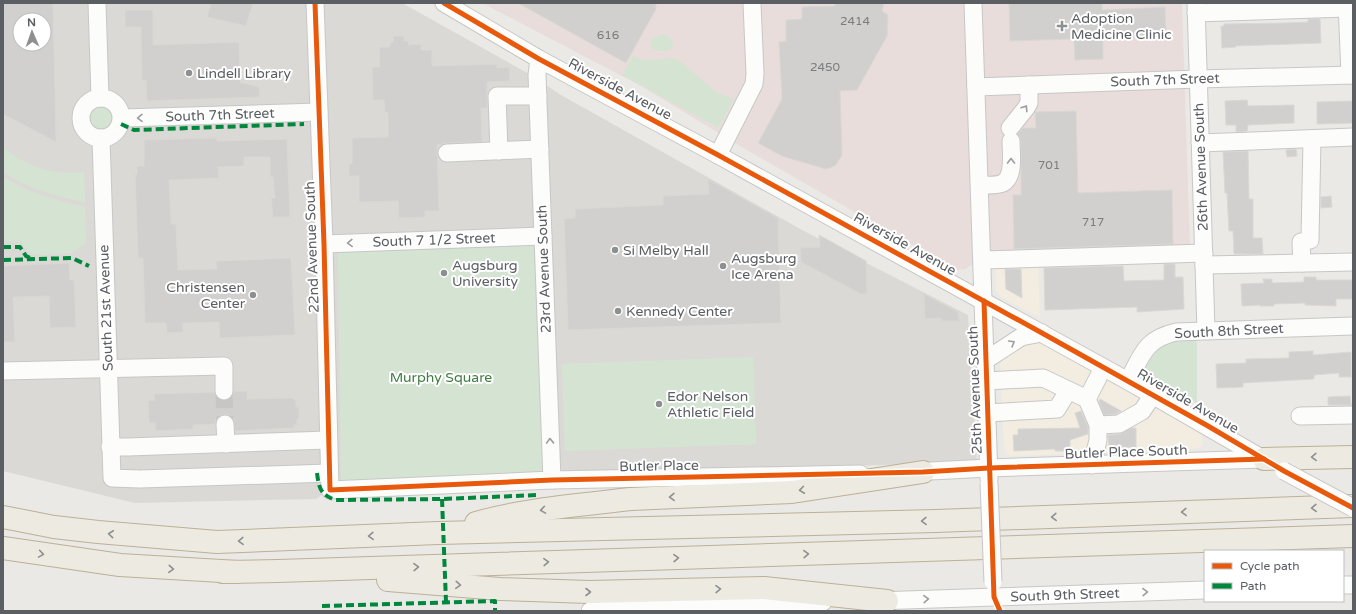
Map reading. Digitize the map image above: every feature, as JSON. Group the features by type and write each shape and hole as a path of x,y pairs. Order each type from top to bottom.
{"highway":[{"path":"1264,459 1353,457"},
{"path":"438,533 496,517 582,505 631,499 792,492 923,472"},
{"path":"3,517 98,532 217,542 438,533 936,521 1353,507"},
{"path":"223,572 1353,536"},
{"path":"3,548 120,565 223,572 397,580 500,589 589,592 764,588 888,600"}],"street":[{"path":"97,3 100,98"},
{"name":"22nd Avenue South","path":"315,3 324,244 329,481"},
{"name":"Riverside Avenue","path":"444,3 539,59 718,155 1042,333 1284,471 1353,507"},
{"path":"718,155 754,84 755,74 752,3"},
{"name":"25th Avenue South","path":"973,3 983,260 993,600"},
{"path":"1196,8 1347,6 1351,75"},
{"name":"26th Avenue South","path":"1196,8 1206,330"},
{"name":"23rd Avenue South","path":"539,59 537,75 552,480"},
{"name":"South 7th Street","path":"976,87 1351,75"},
{"path":"980,185 1002,184 1008,179 1011,172 1010,134 1029,103 1029,85"},
{"path":"499,151 497,96 538,96"},
{"path":"100,98 107,98 113,101 120,111 122,118 118,130 107,137 101,138 88,134 81,122 83,108 93,99 100,98"},
{"name":"South 7th Street","path":"122,118 319,112"},
{"path":"1200,143 1353,137"},
{"name":"South 21st Avenue","path":"101,138 107,368 112,478"},
{"path":"1302,263 1301,242 1310,240 1312,139"},
{"path":"447,153 540,149"},
{"name":"South 7 1/2 Street","path":"324,244 543,236"},
{"path":"983,260 1204,259 1302,263 1353,262"},
{"name":"South 8th Street","path":"1128,381 1144,352 1152,342 1163,335 1176,332 1206,330 1353,326"},
{"path":"986,360 1021,337 1042,333"},
{"path":"3,370 224,366 224,391"},
{"path":"1087,399 1103,368"},
{"path":"986,381 1043,378 1087,399 1098,425 1098,440 1092,464"},
{"path":"987,413 1057,409 1068,390"},
{"path":"1098,425 1119,424 1142,411 1153,395"},
{"path":"1300,416 1353,415"},
{"path":"225,424 226,444"},
{"path":"110,447 328,440"},
{"name":"Butler Place South","path":"989,475 1092,464 1264,459"},
{"name":"Butler Place","path":"112,478 329,481 552,480 923,472 989,475"},
{"name":"South 9th Street","path":"590,611 774,607 888,600 993,600 1204,590"}],"shaded area":[{"name":"Augsburg University","path":"3,3 402,3 531,75 561,95 802,230 968,315 977,462 340,482 316,499 135,503 3,471"},
{"path":"482,3 1182,3 1190,249 1002,257 971,265 966,269 956,270 745,149 641,86"},
{"path":"1038,262 1040,318 1001,297 996,290 996,266"},
{"path":"1030,341 1040,342 1201,433 1203,443 1200,447 1194,449 1008,455 1004,450 1000,357"}],"green space":[{"path":"664,34 672,40 673,48 665,51 654,50 650,44 650,40"},
{"path":"633,55 644,60 667,58 679,60 716,92 734,99 718,128 622,75"},
{"path":"96,106 106,106 113,113 113,123 106,130 96,130 89,123 89,113"},
{"path":"3,147 21,160 31,165 62,173 84,172 85,202 42,191 22,183 3,172"},
{"path":"3,177 42,195 85,207 86,243 72,253 40,255 28,252 21,241 3,242"},
{"name":"Murphy Square","path":"537,244 544,475 341,482 338,251"},
{"path":"1197,339 1197,403 1146,374 1143,368 1151,354 1161,346 1172,342"},
{"name":"Edor Nelson Athletic Field","path":"753,357 756,444 565,451 562,364"}],"building":[{"path":"3,3 53,3 56,142 3,114"},
{"path":"211,3 253,3 246,26 207,17"},
{"path":"518,3 656,3 656,9 626,63"},
{"path":"835,3 884,3 882,11 888,15 887,36 857,90 840,91 842,155 835,166 826,169 782,156 758,143 782,99 779,42 786,41 786,20 802,19 802,7 835,6"},
{"path":"1009,3 1102,3 1102,10 1165,7 1166,36 1103,38 1103,59 1075,60 1074,39 1010,41"},
{"name":"Lindell Library","path":"125,10 153,10 153,45 239,42 240,82 259,87 260,97 147,101 146,80 142,80 141,27 125,27"},
{"path":"1308,19 1320,19 1321,43 1235,46 1236,47 1222,48 1221,26 1224,26 1224,24 1308,22"},
{"path":"393,36 404,36 404,41 409,41 408,45 421,44 421,50 432,50 432,66 497,64 497,68 509,67 510,81 487,82 487,108 481,108 482,142 447,143 437,145 439,211 425,211 425,217 399,218 398,201 359,202 359,176 349,176 349,164 352,164 352,138 388,137 388,113 385,112 384,100 373,100 372,67 380,67 379,47 390,47 390,43 393,42"},
{"path":"1247,100 1248,106 1294,105 1294,123 1248,125 1247,131 1236,132 1236,125 1226,125 1225,101"},
{"path":"1353,101 1353,123 1317,124 1317,102"},
{"path":"1076,111 1078,193 1172,190 1173,244 1014,249 1013,195 1021,195 1021,141 1018,134 1023,128 1036,128 1035,112"},
{"path":"217,138 217,141 287,139 290,217 273,217 271,198 275,198 273,177 270,177 270,157 244,157 244,166 218,167 219,178 169,180 171,224 176,224 178,270 217,269 216,261 291,258 295,335 220,338 219,322 183,323 183,332 167,333 166,323 145,323 143,258 138,258 135,174 137,174 137,166 144,166 144,140"},
{"path":"1296,149 1297,156 1287,157 1286,150"},
{"path":"1248,151 1249,199 1253,199 1253,238 1262,238 1263,254 1234,254 1233,231 1229,231 1223,152"},
{"path":"708,179 778,218 781,323 568,330 564,219 575,218 575,209 663,205 663,196 709,194"},
{"path":"1331,196 1332,207 1321,208 1321,197"},
{"path":"819,235 866,261 867,294 861,294 801,262 800,248 820,247"},
{"path":"69,263 70,280 74,280 76,327 50,328 49,296 13,297 15,342 3,342 3,266"},
{"path":"1164,264 1175,264 1175,277 1183,277 1184,309 1137,312 1137,307 1045,310 1044,268 1123,266 1124,281 1164,280"},
{"path":"1005,269 1021,269 1022,298 1006,289"},
{"path":"1304,277 1316,277 1316,280 1353,280 1353,299 1336,299 1336,306 1305,305 1305,303 1274,304 1274,306 1242,306 1241,284 1264,283 1263,279 1272,279 1272,283 1304,282"},
{"path":"924,294 958,312 959,321 941,321 941,318 925,319"},
{"path":"1313,351 1313,355 1351,352 1351,377 1339,377 1339,373 1314,375 1314,379 1243,383 1243,387 1217,388 1216,364 1246,363 1246,359 1289,358 1289,352"},
{"path":"234,391 247,391 247,399 294,398 294,400 296,400 296,407 299,407 299,419 297,419 297,425 294,425 294,428 235,431 234,419 230,415 225,414 216,419 215,424 193,425 193,429 156,431 155,423 149,423 148,401 155,400 154,394 214,392 219,399 224,401 229,400"},
{"path":"1350,396 1351,405 1328,405 1328,397"},
{"path":"1100,399 1121,411 1116,414 1104,415 1099,401"},
{"path":"1081,411 1088,427 1088,434 1070,440 1070,451 1055,451 1055,449 1014,451 1013,435 1018,435 1018,429 1080,428 1075,413"},
{"path":"1131,428 1136,428 1136,447 1109,448 1108,435 1120,434"}],"tunnel":[{"path":"224,391 225,424"}],"marked path":[{"path":"121,124 134,130 304,124"},
{"path":"3,247 20,247 26,256 32,259"},
{"path":"3,260 72,258 89,266"},
{"path":"317,473 321,490 323,493 335,500 442,499 537,495"},
{"path":"442,499 446,602"},
{"path":"322,606 495,601 495,611"}],"cycle path":[{"path":"315,3 324,244 330,490 552,480 923,472 989,468 1264,459"},
{"path":"444,3 539,59 718,155 1042,333 1208,426 1284,471 1353,508"},
{"path":"984,301 994,597 1000,611"}],"place":[{"name":"Adoption Medicine Clinic","path":"1062,26"},
{"name":"Lindell Library","path":"189,73"},
{"name":"Si Melby Hall","path":"615,250"},
{"name":"Augsburg Ice Arena","path":"723,266"},
{"name":"Augsburg University","path":"444,273"},
{"name":"Christensen Center","path":"253,295"},
{"name":"Kennedy Center","path":"618,311"},
{"name":"Edor Nelson Athletic Field","path":"659,404"}]}
